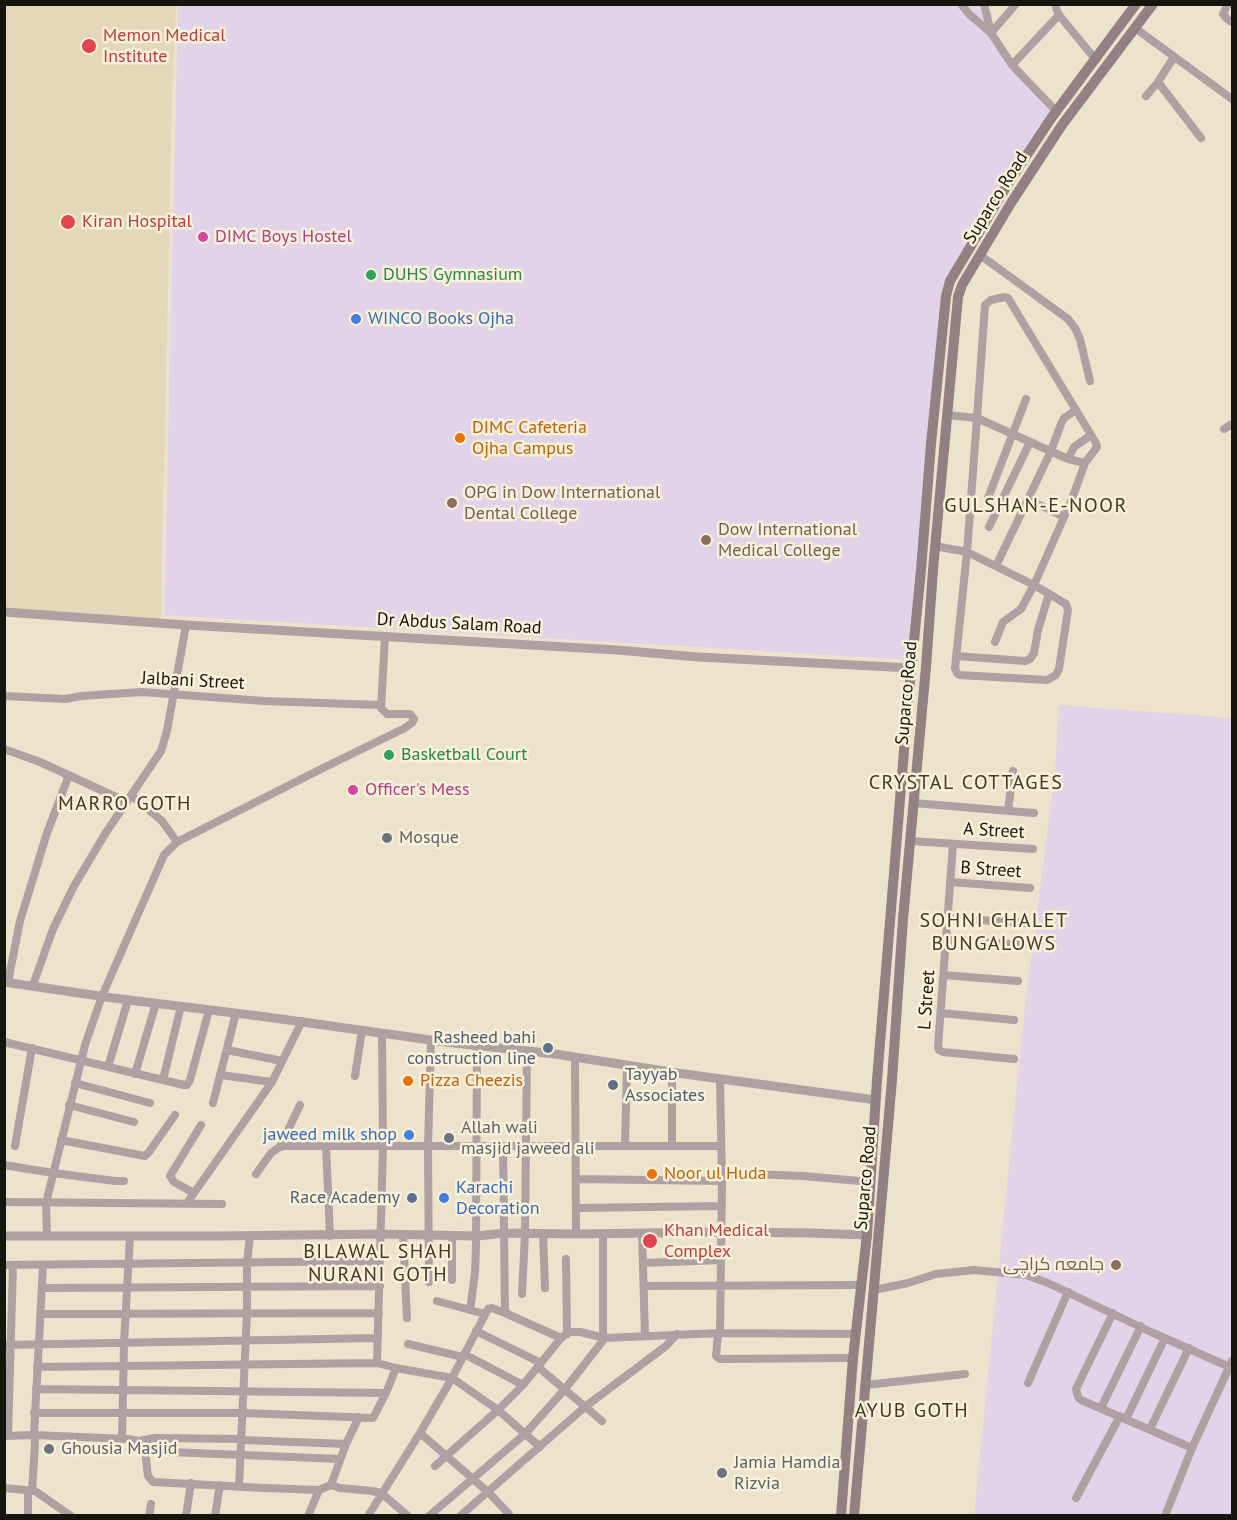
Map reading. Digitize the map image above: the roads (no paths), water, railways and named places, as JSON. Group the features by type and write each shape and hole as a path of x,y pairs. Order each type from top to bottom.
{"main road":[{"name":"Suparco Road","path":"841,1515 860,1286 867,1235 873,1220 891,1080 926,667 927,570 938,367 946,296 950,281 1009,182 1136,4"},
{"name":"Suparco Road","path":"854,1515 874,1290 871,1182 894,866 911,668 927,570 935,546 958,297 962,285 1011,203 1062,125 1061,111 1136,28 1153,4"},
{"path":"1061,111 1062,125"},
{"path":"891,918 903,919"},
{"path":"853,1361 867,1365"}],"street":[{"path":"961,4 991,33 1012,66 1061,111"},
{"path":"984,4 991,33"},
{"path":"991,33 1016,4"},
{"path":"1056,4 1059,15 1096,60"},
{"path":"1228,4 1223,14 1233,22"},
{"path":"1012,66 1059,15"},
{"path":"1136,28 1233,99"},
{"path":"1146,96 1174,57"},
{"path":"1158,82 1201,138"},
{"path":"980,255 1068,319 1080,339 1090,381"},
{"path":"935,546 967,552 1034,585 1064,603 1068,610 1059,669 1056,675 1047,680 959,675 955,668 967,552 986,305 991,300 1005,297 1010,299 1097,447 1085,464 1034,585 1021,609 1003,622 995,642"},
{"path":"988,498 1026,399"},
{"path":"996,566 1051,451 1064,418 1076,410"},
{"path":"947,415 977,418 1068,459 1085,464"},
{"path":"1224,429 1233,424"},
{"path":"1068,459 1074,447 1091,435"},
{"path":"989,526 1030,442"},
{"path":"1028,499 1064,517"},
{"path":"956,656 1028,661 1034,653 1049,594"},
{"name":"Dr Abdus Salam Road","path":"4,612 698,657 911,668"},
{"path":"33,985 53,929 74,886 105,834 161,751 168,731 186,625"},
{"path":"380,705 385,637"},
{"name":"Jalbani Street","path":"4,696 66,699 142,692 380,705 387,714 410,714 413,717 414,721 403,729 177,842"},
{"path":"4,749 129,799 162,821 177,842 164,855 102,996 85,1045 46,1203 47,1235"},
{"path":"1008,811 1013,771"},
{"path":"69,775 47,833 20,921 6,982 876,1100"},
{"path":"914,803 1034,813"},
{"name":"A Street","path":"911,841 1033,849"},
{"name":"L Street","path":"953,844 938,1047 942,1052 1014,1059"},
{"name":"B Street","path":"950,882 1030,888"},
{"path":"948,918 1025,924"},
{"path":"946,940 1023,945"},
{"path":"944,975 1018,981"},
{"path":"108,1067 128,1000"},
{"path":"135,1074 156,1003"},
{"path":"163,1080 181,1006"},
{"path":"4,1042 184,1085 189,1083 209,1010"},
{"path":"213,1103 236,1013"},
{"path":"942,1013 1014,1020"},
{"path":"188,1203 272,1082 302,1022"},
{"path":"355,1076 362,1030"},
{"path":"377,1363 383,1147 382,1033"},
{"path":"429,1282 428,1146 431,1040"},
{"path":"470,1310 477,1236 477,1046"},
{"path":"15,1146 32,1048"},
{"path":"227,1050 282,1061"},
{"path":"522,1294 527,1051"},
{"path":"575,1058 576,1234"},
{"path":"625,1146 627,1065"},
{"path":"672,1072 672,1146"},
{"path":"220,1075 272,1082"},
{"path":"720,1079 722,1232 719,1333 716,1356 720,1359 853,1361"},
{"path":"75,1083 150,1103"},
{"path":"69,1105 134,1122"},
{"path":"280,1147 300,1105"},
{"path":"61,1140 145,1156 175,1115"},
{"path":"195,1194 174,1182 171,1176 201,1125"},
{"path":"256,1174 271,1153 284,1146 721,1146"},
{"path":"326,1146 330,1236"},
{"path":"503,1146 505,1313"},
{"path":"4,1165 124,1181"},
{"path":"576,1179 803,1176 871,1182"},
{"path":"4,1202 222,1204"},
{"path":"576,1208 722,1206"},
{"path":"4,1236 381,1234 477,1236 504,1233 722,1232 867,1235"},
{"path":"642,1233 645,1336"},
{"path":"403,1234 407,1318"},
{"path":"543,1234 545,1288"},
{"path":"429,1515 525,1434 565,1389 604,1337 603,1234"},
{"path":"239,1486 250,1235"},
{"path":"452,1235 452,1280"},
{"path":"122,1439 125,1314 130,1236"},
{"path":"564,1336 566,1259"},
{"path":"644,1263 721,1260"},
{"path":"346,1444 241,1439 154,1438 139,1441 34,1435 6,1436 9,1265 380,1261"},
{"path":"28,1515 35,1443 34,1413 43,1265"},
{"path":"874,1290 936,1274 974,1270 1026,1275 1068,1292 1165,1338 1232,1365 1192,1448 1165,1515"},
{"path":"42,1288 380,1286"},
{"path":"644,1286 860,1286"},
{"path":"1028,1383 1068,1292"},
{"path":"437,1301 485,1314"},
{"path":"368,1515 420,1433 490,1307 564,1336"},
{"path":"41,1314 379,1313"},
{"path":"1113,1313 1076,1393 1081,1400 1192,1448"},
{"path":"1101,1408 1141,1326"},
{"path":"476,1331 539,1365 603,1421"},
{"path":"435,1466 523,1385 569,1332 604,1337 719,1333 856,1334"},
{"path":"460,1515 586,1406 666,1346 677,1334"},
{"path":"7,1345 378,1338"},
{"path":"1076,1498 1123,1418 1165,1338"},
{"path":"408,1344 464,1356 523,1385"},
{"path":"1150,1429 1189,1348"},
{"path":"37,1367 377,1363 452,1378 498,1410 540,1447"},
{"path":"34,1413 243,1413 373,1418 396,1368"},
{"path":"866,1385 965,1374"},
{"path":"36,1389 386,1393"},
{"path":"331,1485 358,1417"},
{"path":"420,1433 473,1478 510,1515"},
{"path":"139,1441 145,1451 148,1476 153,1482 319,1490 331,1485 381,1493 408,1515"},
{"path":"145,1451 340,1459"},
{"path":"186,1515 191,1484"},
{"path":"215,1515 220,1485"},
{"path":"4,1488 35,1491 71,1515"},
{"path":"308,1515 319,1490"},
{"path":"149,1515 151,1504"}],"place":[{"name":"Memon Medical Institute","path":"89,46"},
{"name":"Kiran Hospital","path":"68,222"},
{"name":"DIMC Boys Hostel","path":"203,237"},
{"name":"DUHS Gymnasium","path":"371,275"},
{"name":"WINCO Books Ojha","path":"356,319"},
{"name":"DIMC Cafeteria Ojha Campus","path":"460,438"},
{"name":"OPG in Dow International Dental College","path":"452,503"},
{"name":"Dow International Medical College","path":"706,540"},
{"name":"Basketball Court","path":"389,755"},
{"name":"Officer's Mess","path":"353,790"},
{"name":"Mosque","path":"387,838"},
{"name":"Rasheed bahi construction line","path":"548,1048"},
{"name":"Pizza Cheezis","path":"408,1081"},
{"name":"Tayyab Associates","path":"613,1085"},
{"name":"jaweed milk shop","path":"409,1135"},
{"name":"Allah wali masjid jaweed ali","path":"449,1138"},
{"name":"Noor ul Huda","path":"652,1174"},
{"name":"Race Academy","path":"412,1198"},
{"name":"Karachi Decoration","path":"444,1198"},
{"name":"Khan Medical Complex","path":"650,1241"},
{"name":"جامعہ کراچی","path":"1116,1265"},
{"name":"Ghousia Masjid","path":"49,1449"},
{"name":"Jamia Hamdia Rizvia","path":"722,1473"}],"district":[{"name":"GULSHAN-E-NOOR","path":"1036,506"},
{"name":"CRYSTAL COTTAGES","path":"966,783"},
{"name":"MARRO GOTH","path":"125,804"},
{"name":"SOHNI CHALET BUNGALOWS","path":"994,932"},
{"name":"BILAWAL SHAH NURANI GOTH","path":"378,1264"},
{"name":"AYUB GOTH","path":"912,1411"}]}
